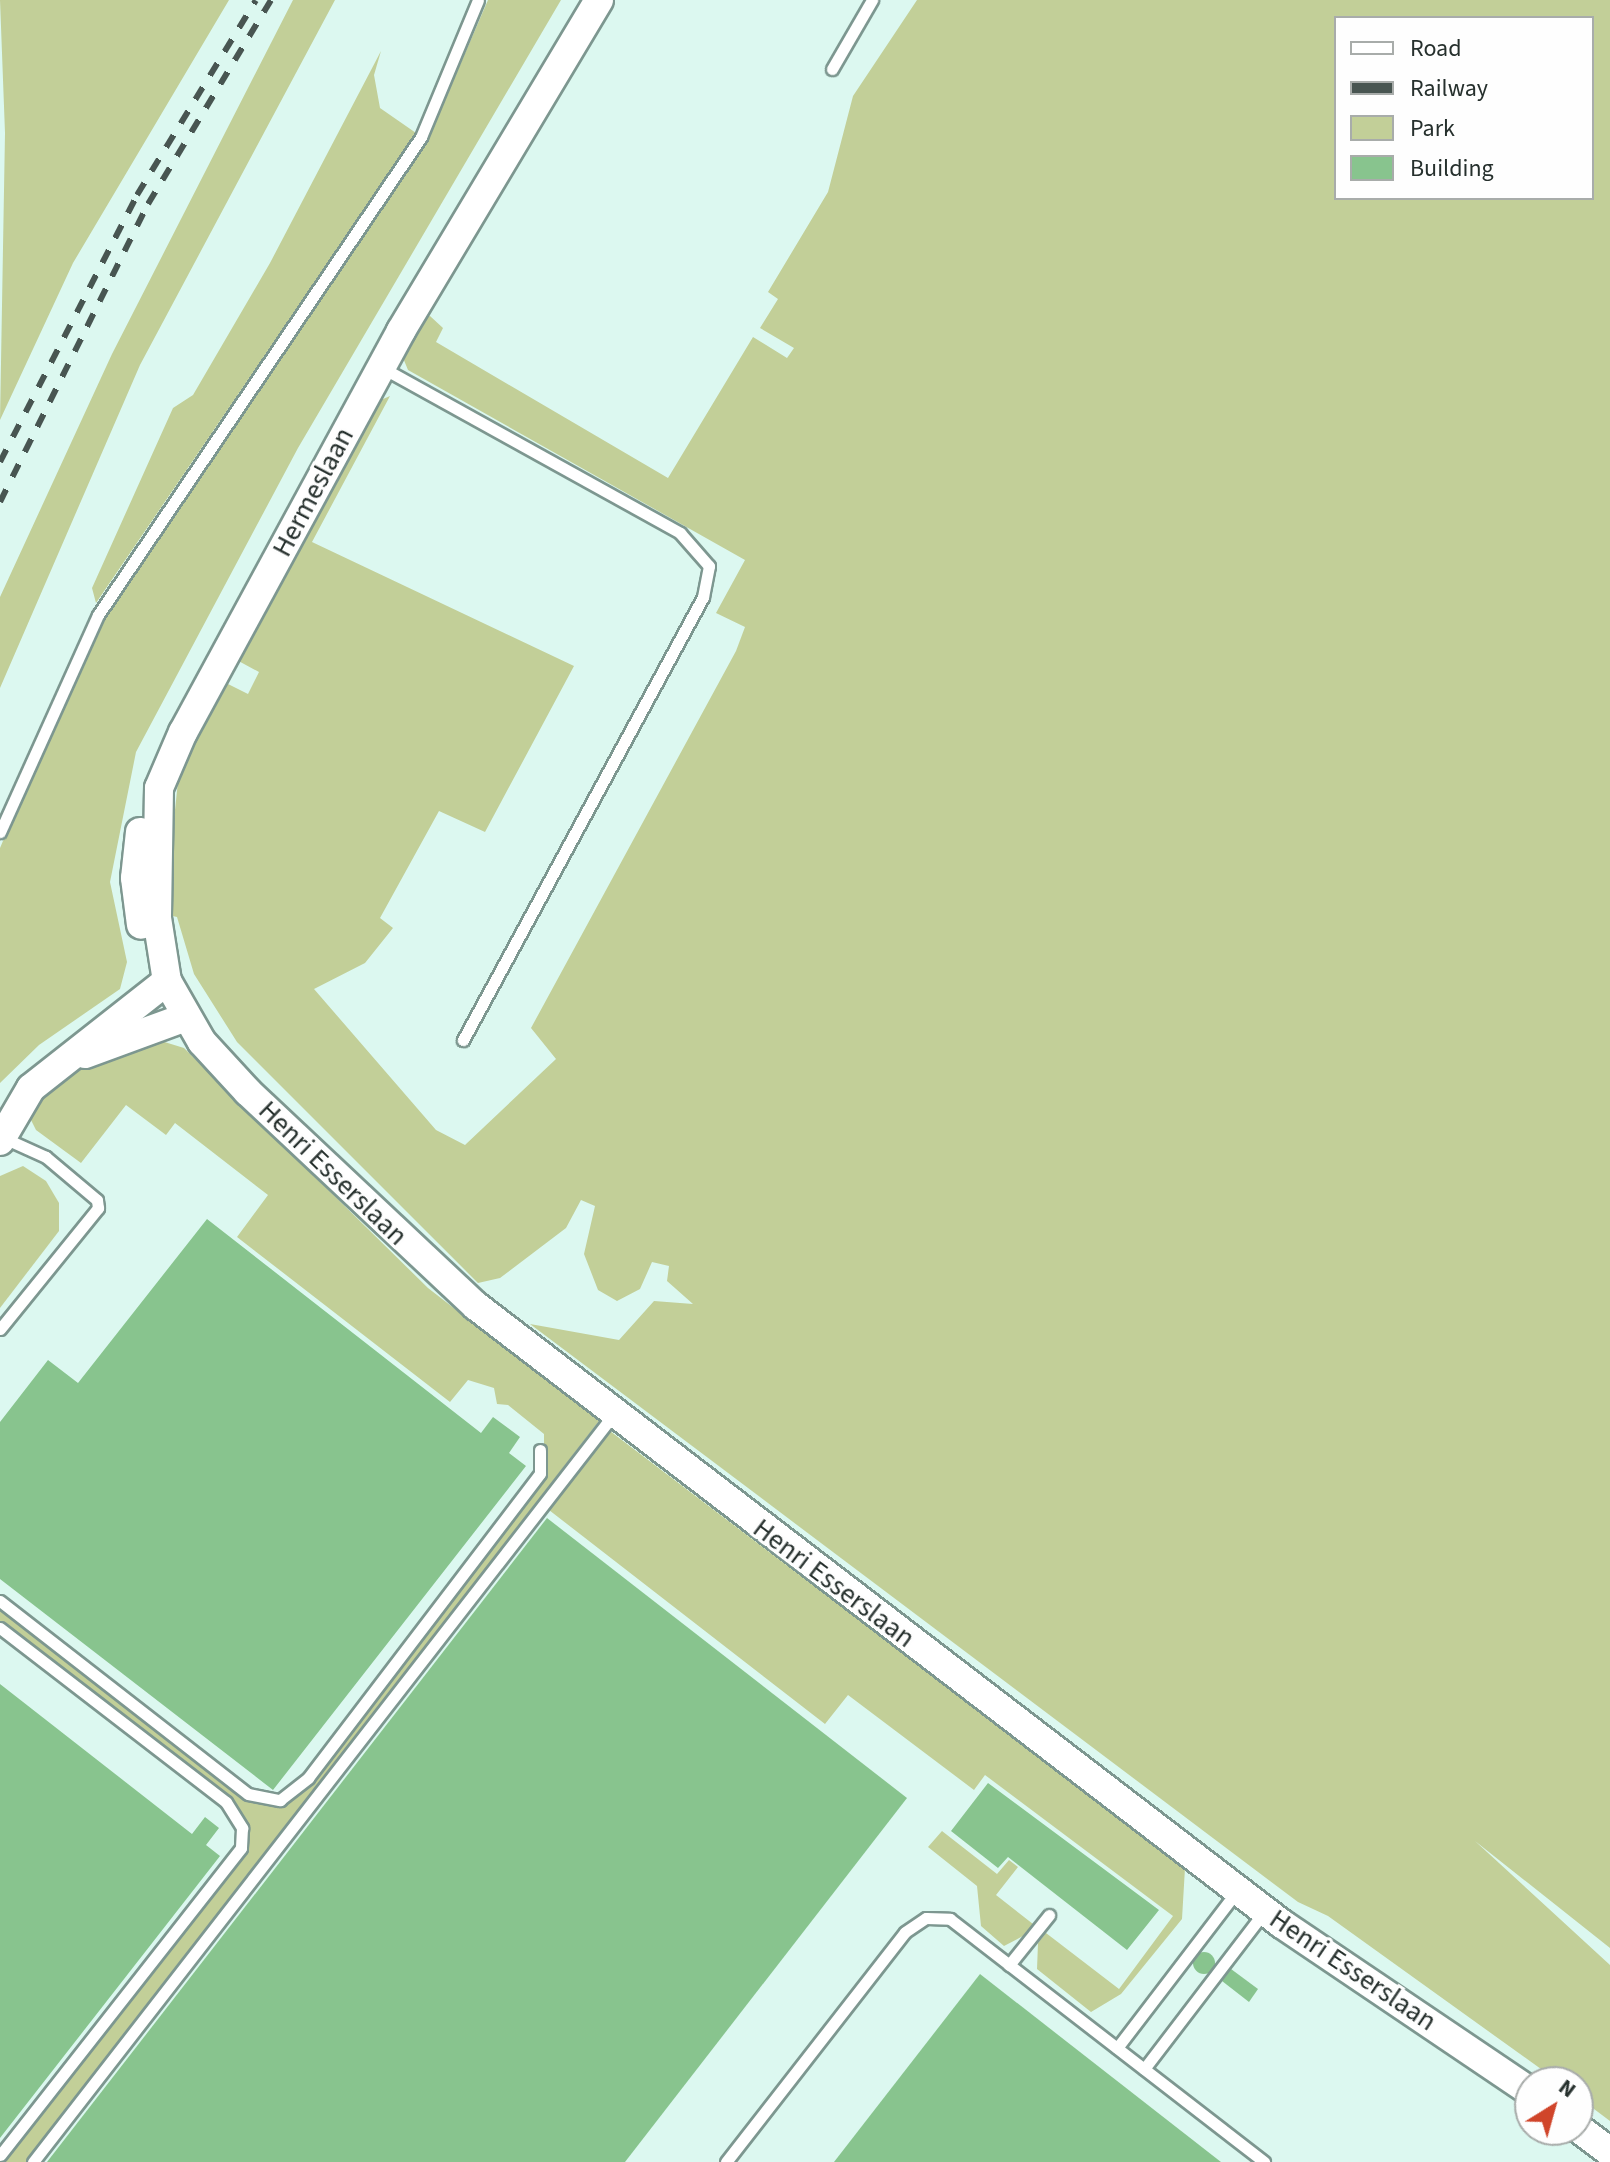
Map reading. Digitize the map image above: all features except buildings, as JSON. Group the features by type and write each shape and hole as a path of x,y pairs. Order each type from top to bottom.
{"street":[{"name":"Hermeslaan","path":"167,981 150,967 135,878 144,816 381,367 599,0"},
{"path":"1,1139 31,1088 59,1064 167,981 186,1017 59,1064"},
{"name":"Henri Esserslaan","path":"186,1017 248,1092 374,1215 476,1306 613,1415 1265,1911 1514,2080"}],"lane":[{"path":"0,832 98,615 421,137 478,0"},
{"path":"832,69 872,0"},
{"path":"381,367 680,533 709,566 703,597 463,1040"},
{"path":"0,1329 98,1208 97,1200 46,1157 1,1139"},
{"path":"33,2162 613,1415"},
{"path":"0,1601 248,1794 280,1800 308,1778 540,1473 540,1450"},
{"path":"0,1628 226,1802 242,1828 241,1848 0,2155"},
{"path":"1117,2048 1238,1890"},
{"path":"1144,2069 1265,1911"},
{"path":"1009,1965 1049,1915"},
{"path":"726,2162 905,1932 926,1918 950,1919 1264,2162"}],"green space":[{"path":"0,0 229,0 73,263 0,420 5,133"},
{"path":"293,0 335,0 140,365 0,688 0,597 112,354"},
{"path":"488,0 561,0 298,448 136,752 110,882 127,962 120,989 39,1045 0,1083 0,848 58,712 105,613 429,137"},
{"path":"917,0 1610,0 1610,1948 1475,1841 1610,1965 1610,2121 1594,2109 1594,2066 1537,2066 1328,1916 1298,1902 530,1324 619,1340 654,1301 693,1304 667,1281 669,1266 652,1262 640,1289 617,1301 598,1290 584,1254 595,1206 581,1200 566,1228 500,1278 478,1283 237,1042 194,974 177,917 164,914 179,772 224,682 248,694 259,672 233,658 374,403 390,396 312,542 574,666 485,832 439,811 380,918 393,928 365,963 314,989 436,1130 465,1145 556,1059 531,1028 736,651 745,627 716,613 745,560 408,370 401,353 422,317 430,316 443,328 436,342 668,478 753,337 787,358 794,348 760,328 778,299 768,292 828,192 853,96"},
{"path":"381,51 374,75 380,108 416,133 96,603 92,588 173,408 193,395 270,263"},
{"path":"158,1040 184,1048 428,1288 599,1421 29,2162 3,2162 245,1849 248,1829 224,1795 0,1621 0,1609 244,1796 272,1803 310,1781 544,1477 544,1434 508,1405 497,1404 494,1388 468,1380 450,1402 237,1237 268,1195 175,1123 166,1135 126,1105 81,1163 36,1130 28,1114 59,1081 101,1057"},
{"path":"23,1166 46,1181 59,1203 59,1231 0,1308 0,1176"},
{"path":"610,1431 1185,1868 1182,1919 1121,1994 1091,2012 1037,1969 1038,1943 1046,1933 1119,1989 1173,1916 985,1775 974,1790 848,1695 825,1724 549,1510"},
{"path":"942,1831 997,1874 1009,1860 1018,1867 996,1895 1033,1924 1023,1936 1004,1946 981,1926 977,1886 928,1847"}],"railway":[{"path":"0,462 137,195 256,0"},
{"path":"0,502 148,204 271,0"}]}
